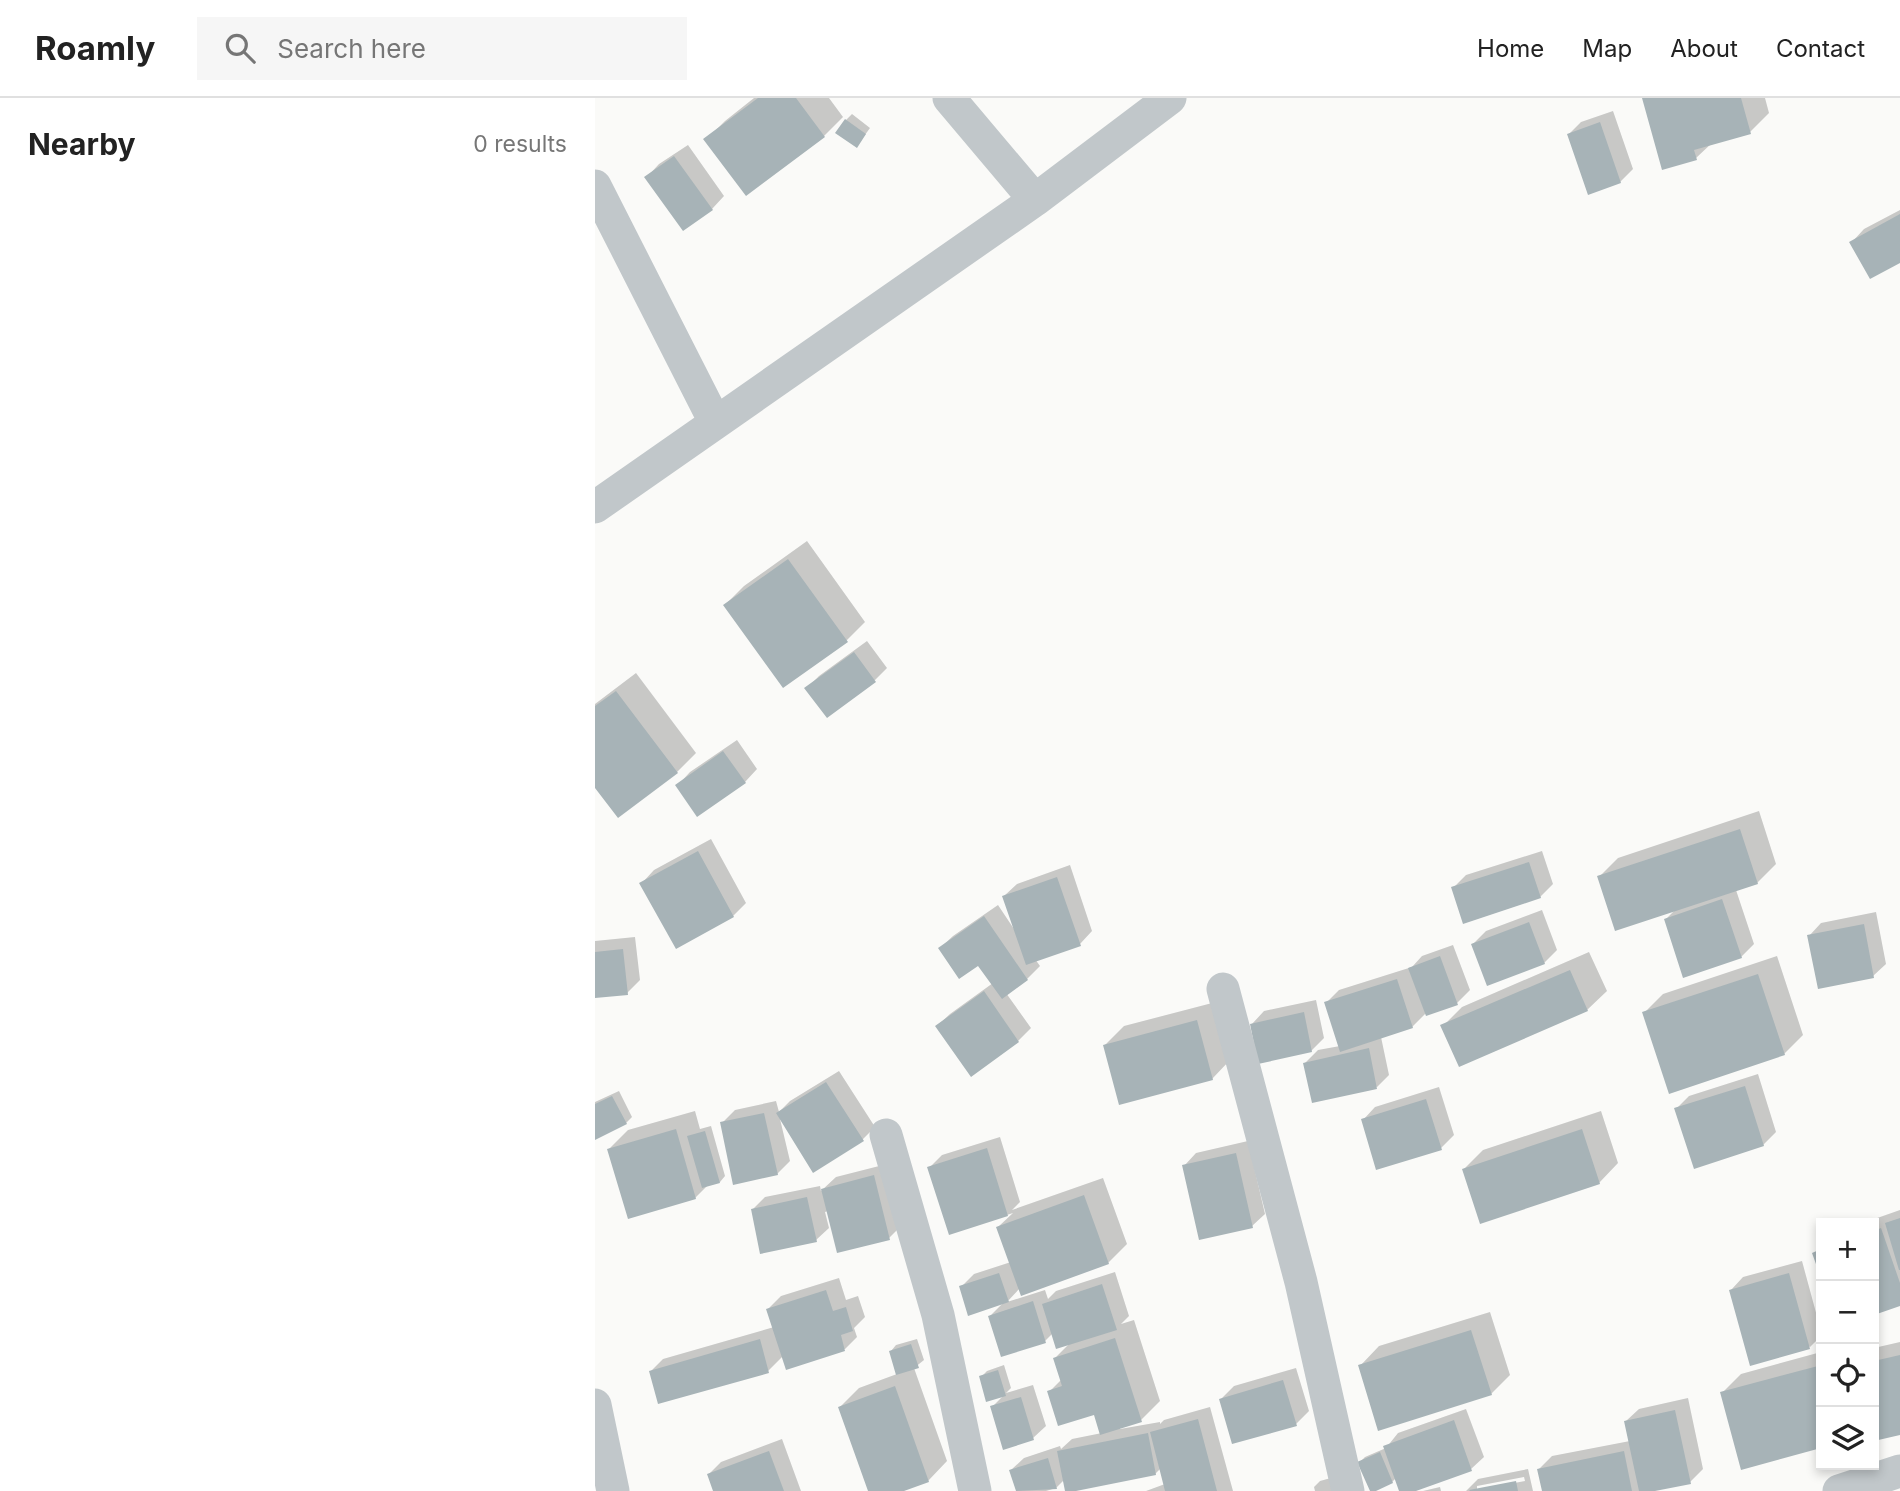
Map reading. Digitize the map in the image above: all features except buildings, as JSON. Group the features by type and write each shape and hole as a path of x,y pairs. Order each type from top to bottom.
{"street":[{"path":"949,98 1035,200"},
{"path":"595,507 1035,200 1170,98"},
{"path":"595,186 715,422"},
{"path":"1223,989 1301,1282 1348,1491"},
{"path":"886,1135 938,1315 975,1491"},
{"path":"595,1405 613,1491"},
{"path":"1839,1491 1900,1471"}]}
